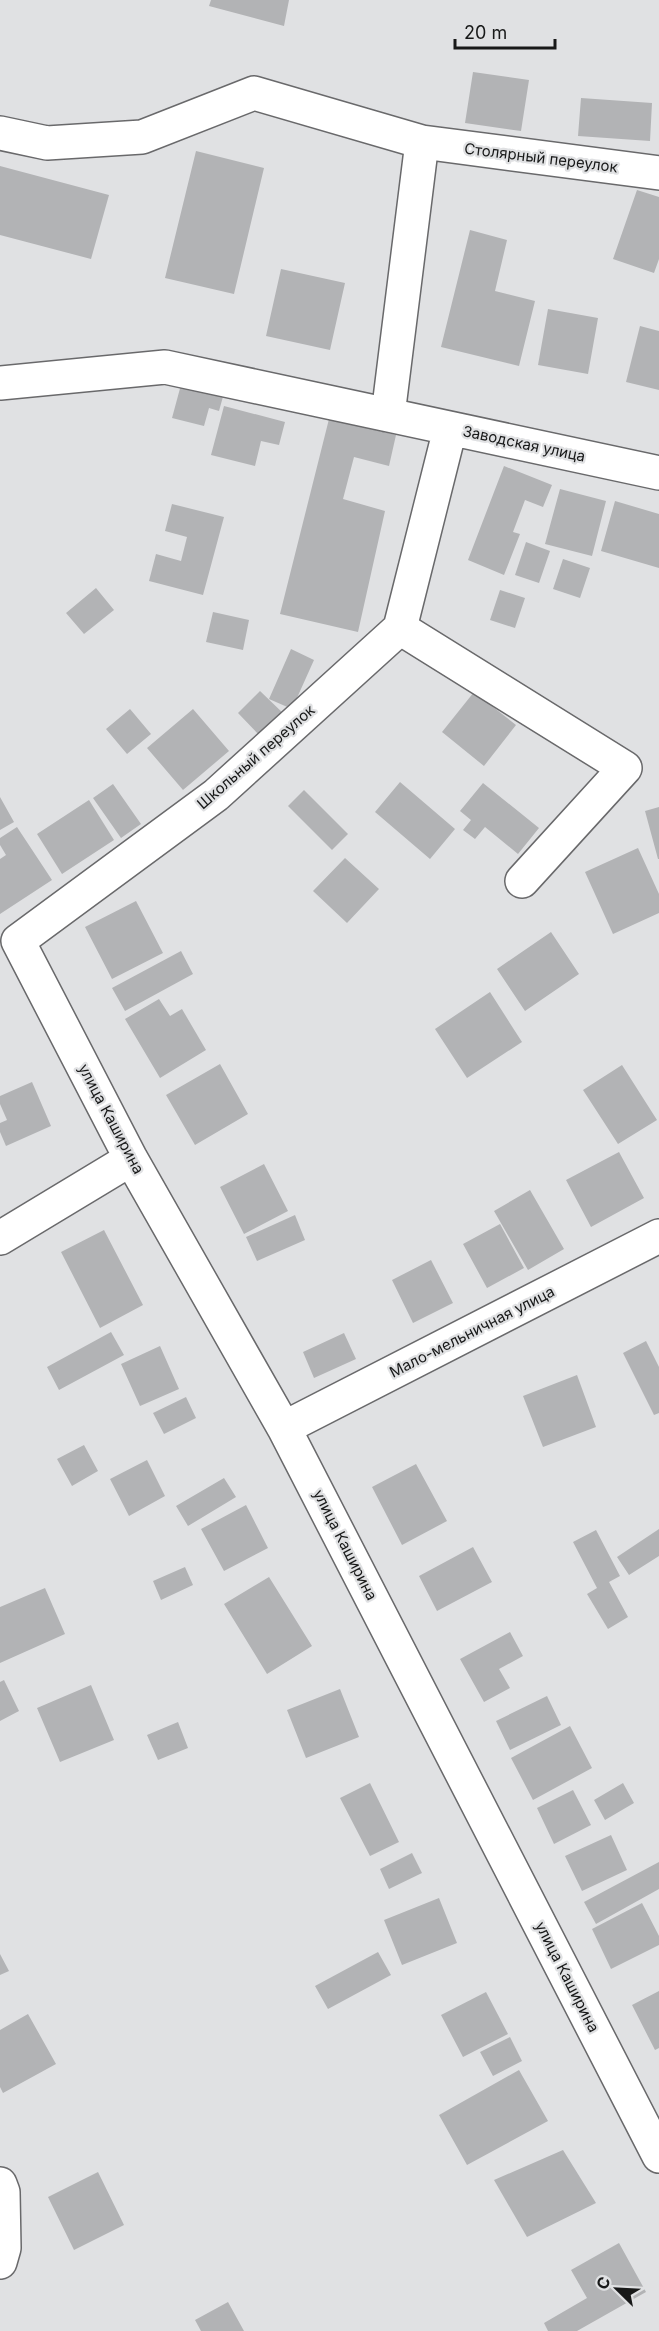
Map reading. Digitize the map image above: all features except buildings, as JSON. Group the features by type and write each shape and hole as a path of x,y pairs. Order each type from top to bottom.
{"street":[{"name":"Столярный переулок","path":"0,133 47,142 142,137 254,93 422,142 659,173"},
{"path":"388,415 422,142"},
{"name":"Заводская улица","path":"0,383 165,367 659,473"},
{"path":"450,429 400,628 625,768 522,881"},
{"name":"Школьный переулок","path":"18,941 216,795 400,628"},
{"name":"улица Каширина","path":"18,941 131,1159 284,1428 659,2156"},
{"path":"0,1238 131,1159"},
{"name":"Мало-мельничная улица","path":"284,1428 659,1236"},
{"path":"0,2184 3,2192 4,2248 0,2262"}]}
